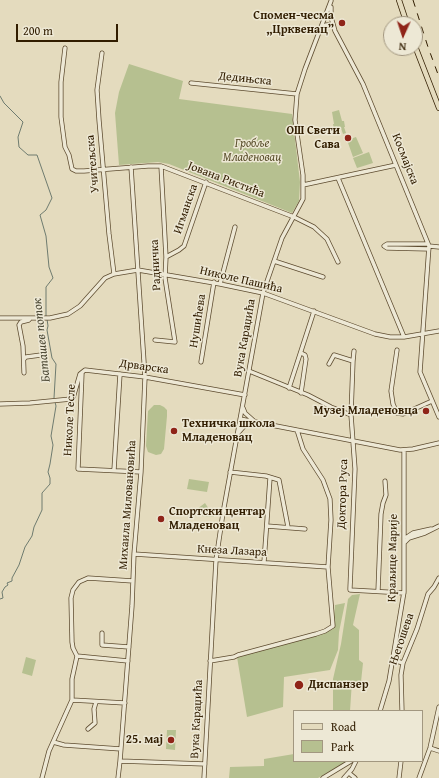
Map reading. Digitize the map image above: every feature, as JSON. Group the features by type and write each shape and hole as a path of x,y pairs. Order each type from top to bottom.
{"main road":[{"path":"399,0 404,16"},
{"path":"419,56 439,108"}],"street":[{"name":"Космајска","path":"331,1 331,15 334,27 361,79 429,246 420,372 439,417"},
{"name":"Вука Караџића","path":"204,778 216,560 230,472 250,371 263,293 282,238 302,200 303,185 295,124 297,94 302,76 331,1"},
{"path":"321,29 324,25 328,24 334,27"},
{"name":"Јована Ристића","path":"65,48 60,101 65,147 69,155 72,168 84,171 161,166 294,217 314,227 325,235 338,262"},
{"name":"Учитељска","path":"102,53 98,90 103,169 114,274"},
{"name":"Дедињска","path":"191,83 297,94"},
{"path":"303,185 396,165"},
{"name":"Радничка","path":"155,340 175,342 165,274 166,256 161,166"},
{"name":"Михаила Миловановића","path":"118,778 125,703 134,554 141,472 145,377 131,167"},
{"path":"338,178 404,337"},
{"name":"Игманска","path":"166,256 184,246 206,182"},
{"name":"Нушићева","path":"220,284 235,227"},
{"path":"429,246 387,248 384,246 387,244 429,246 439,247"},
{"path":"274,261 323,277"},
{"name":"Николе Пашића","path":"30,318 64,316 75,311 102,281 114,274 138,270 214,282 263,293 375,334 390,337 404,337 439,331"},
{"name":"Нушићева","path":"201,362 214,282"},
{"path":"289,388 314,311"},
{"path":"0,318 30,318"},
{"path":"24,373 24,359 19,325 21,322 29,320 30,318"},
{"name":"Доктора Руса","path":"354,350 352,361 351,414 355,468 350,554 350,590 378,591"},
{"path":"397,350 391,391 393,404 399,414 413,411 432,401"},
{"path":"301,353 305,355 306,359 301,393"},
{"path":"24,359 26,357 41,355"},
{"path":"329,364 334,355 352,361"},
{"name":"Дрварска","path":"82,372 85,370 94,370 145,377 245,395"},
{"path":"250,371 331,407 351,414"},
{"path":"0,404 73,398 75,387 82,372"},
{"name":"Николе Тесле","path":"82,372 78,469 114,470"},
{"path":"120,374 114,470 141,472"},
{"path":"243,406 244,413 254,422"},
{"path":"240,419 404,450 439,443"},
{"path":"236,437 242,427 246,424 254,422"},
{"path":"210,661 234,657 325,631 333,626 328,566 331,515 329,496 321,476 302,446 297,430"},
{"name":"Краљице Марије","path":"380,710 396,674 393,660 404,593 404,450"},
{"path":"230,472 266,476 279,480 288,527"},
{"path":"264,562 270,478"},
{"path":"385,481 386,495 381,514 378,591 404,593"},
{"path":"267,526 305,529"},
{"path":"404,540 413,533 437,527"},
{"path":"404,540 437,527"},
{"path":"404,529 413,533"},
{"name":"Кнеза Лазара","path":"134,554 328,566"},
{"path":"42,778 49,751 72,700 72,679 78,656 73,648 72,642 71,598 76,586 81,581 88,578 133,581"},
{"name":"Његошева","path":"402,710 396,674 403,663 417,629 428,594 439,578"},
{"path":"102,633 102,645 129,647"},
{"path":"78,656 128,661"},
{"path":"393,660 403,663"},
{"path":"72,700 125,703"},
{"path":"88,729 95,723 94,709 96,702"},
{"path":"419,778 430,748 439,707"},
{"path":"54,742 64,745 121,749"},
{"path":"430,748 439,751"},
{"path":"120,761 205,764"},
{"path":"323,778 350,762"},
{"path":"341,768 345,777 355,762"},
{"path":"399,778 401,762"},
{"path":"349,773 355,778"}],"green space":[{"name":"Гробље Младеновац","path":"129,64 183,81 179,99 292,114 300,182 299,201 292,213 169,164 158,162 119,165 115,113 119,92"},
{"path":"339,110 342,121 344,121 346,133 343,134 341,128 334,130 333,124 332,112"},
{"path":"356,137 363,153 353,157 347,140"},
{"path":"369,152 373,163 357,168 353,158"},
{"path":"154,405 160,405 167,410 164,449 161,454 156,455 148,452 146,446 148,411"},
{"path":"189,479 209,482 207,492 187,489"},
{"path":"205,503 214,517 189,515"},
{"path":"360,594 353,625 359,630 359,660 363,663 361,682 352,681 350,710 333,710 333,679 341,644 348,599 352,595"},
{"path":"345,603 339,632 338,650 330,670 284,677 283,707 247,717 237,657 333,629 335,605"},
{"path":"26,657 36,660 32,676 22,673"},
{"name":"25. мај","path":"167,730 176,730 175,750 166,749"},
{"path":"293,754 293,762 346,762 318,778 229,778 230,767 264,766 264,759"}],"waterway":[{"name":"Баташев поток","path":"0,96 4,103 23,122 18,137 19,147 28,155 37,155 52,198 46,210 40,215 46,236 49,267 53,278 46,287 46,316"},
{"name":"Баташев поток","path":"0,599 3,598 2,592 8,585 7,583 12,581 25,547 32,536 34,527 42,510 42,493 50,484 48,472 53,445 51,436 56,406 54,398 56,364 52,358 47,330 47,319"}],"railway":[{"path":"413,0 439,77"}],"place":[{"name":"Спомен-чесма „Црквенац”","path":"342,23"},
{"name":"ОШ Свети Сава","path":"348,138"},
{"name":"Музеј Младеновца","path":"426,411"},
{"name":"Техничка школа Младеновац","path":"174,431"},
{"name":"Спортски центар Младеновац","path":"161,519"},
{"name":"Диспанзер","path":"299,685"},
{"name":"25. мај","path":"171,740"}]}
